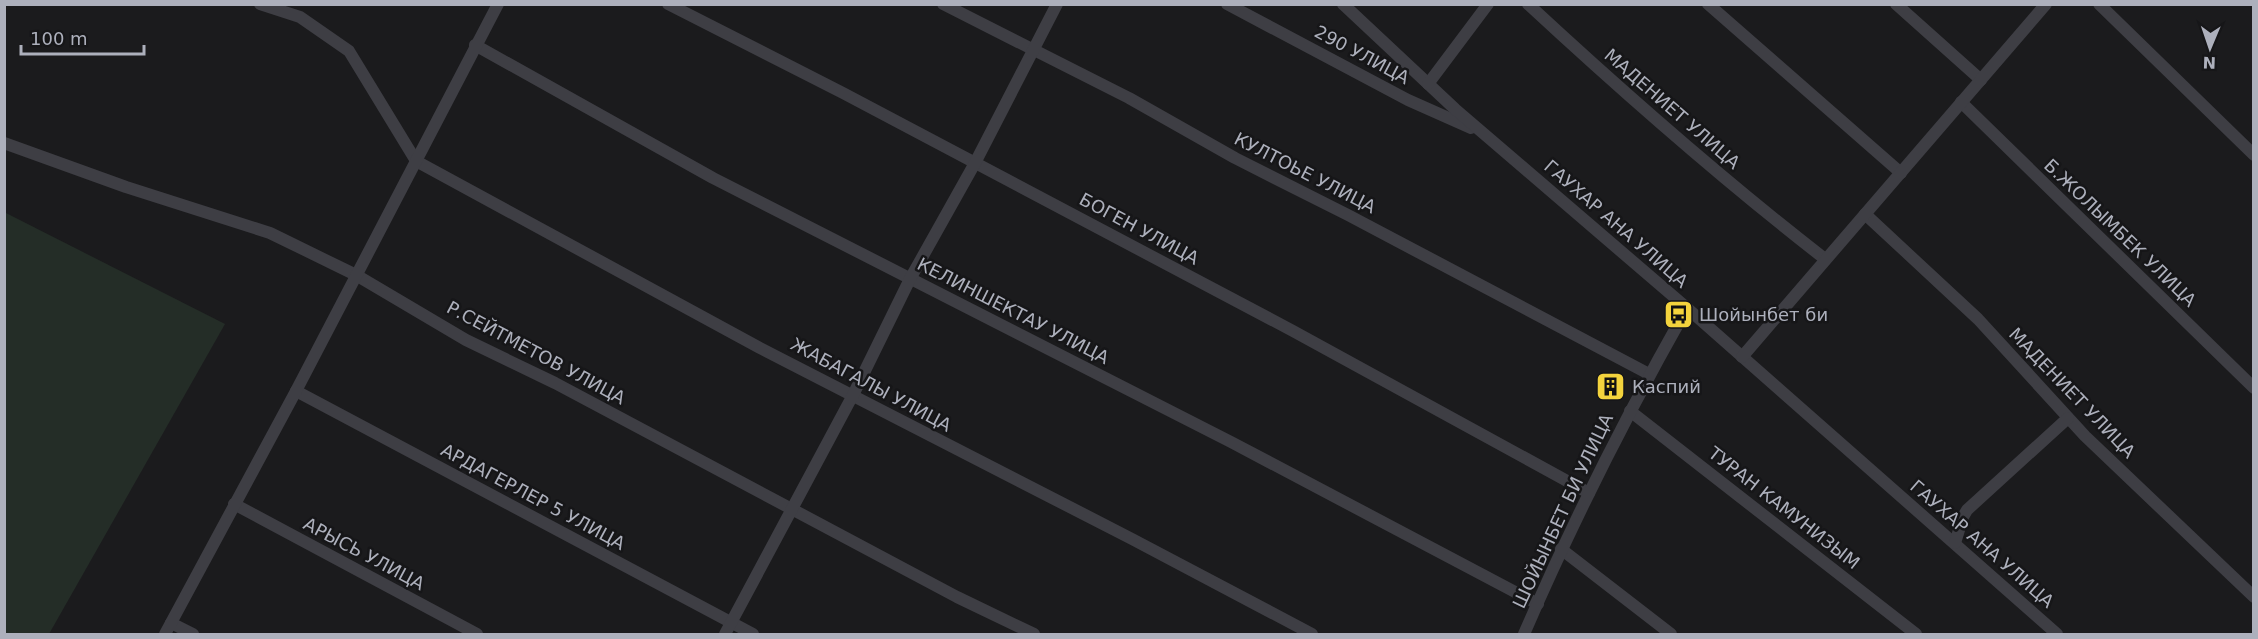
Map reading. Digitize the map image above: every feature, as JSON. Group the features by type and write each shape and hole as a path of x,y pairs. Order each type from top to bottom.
{"street":[{"path":"260,4 300,17 349,51 416,161"},
{"path":"165,634 296,391 498,4"},
{"name":"БОГЕН УЛИЦА","path":"668,4 843,93 1293,331 1589,492"},
{"name":"КУЛТОЬЕ УЛИЦА","path":"943,4 1129,98 1235,158 1649,374"},
{"path":"725,634 853,395 910,279 975,163 1057,4"},
{"name":"290 УЛИЦА","path":"1227,4 1408,100 1483,133"},
{"name":"ГАУХАР АНА УЛИЦА","path":"1343,4 1483,133 1687,308 2057,634"},
{"path":"1428,84 1488,4"},
{"name":"МАДЕНИЕТ УЛИЦА","path":"1528,4 1675,137 1825,260"},
{"path":"1708,4 1901,173"},
{"path":"1896,4 1980,80"},
{"path":"1742,357 2046,4"},
{"path":"2099,4 2253,155"},
{"name":"КЕЛИНШЕКТАУ УЛИЦА","path":"475,45 713,178 1231,442 1538,604"},
{"name":"Б.ЖОЛЫМБЕК УЛИЦА","path":"1961,102 2253,388"},
{"name":"Р.СЕЙТМЕТОВ УЛИЦА","path":"4,143 126,187 270,233 356,275 466,340 555,383 791,510 1034,634"},
{"name":"ЖАБАГАЛЫ УЛИЦА","path":"416,161 739,337 1312,634"},
{"name":"МАДЕНИЕТ УЛИЦА","path":"1865,214 1978,319 2068,418 2253,597"},
{"name":"ШОЙЫНБЕТ БИ УЛИЦА","path":"1524,634 1589,492 1649,374 1687,308"},
{"name":"АРДАГЕРЛЕР 5 УЛИЦА","path":"296,391 753,634"},
{"name":"ТУРАН КАМУНИЗЫМ","path":"1630,411 1916,634"},
{"path":"1955,543 1967,510 2068,418"},
{"name":"АРЫСЬ УЛИЦА","path":"234,504 477,634"},
{"path":"1561,549 1671,634"},
{"path":"171,623 193,634"}],"shaded area":[{"path":"4,212 225,324 49,634 5,634"}],"place":[{"name":"Шойынбет би","path":"1678,315"},
{"name":"Каспий","path":"1611,387"}]}
